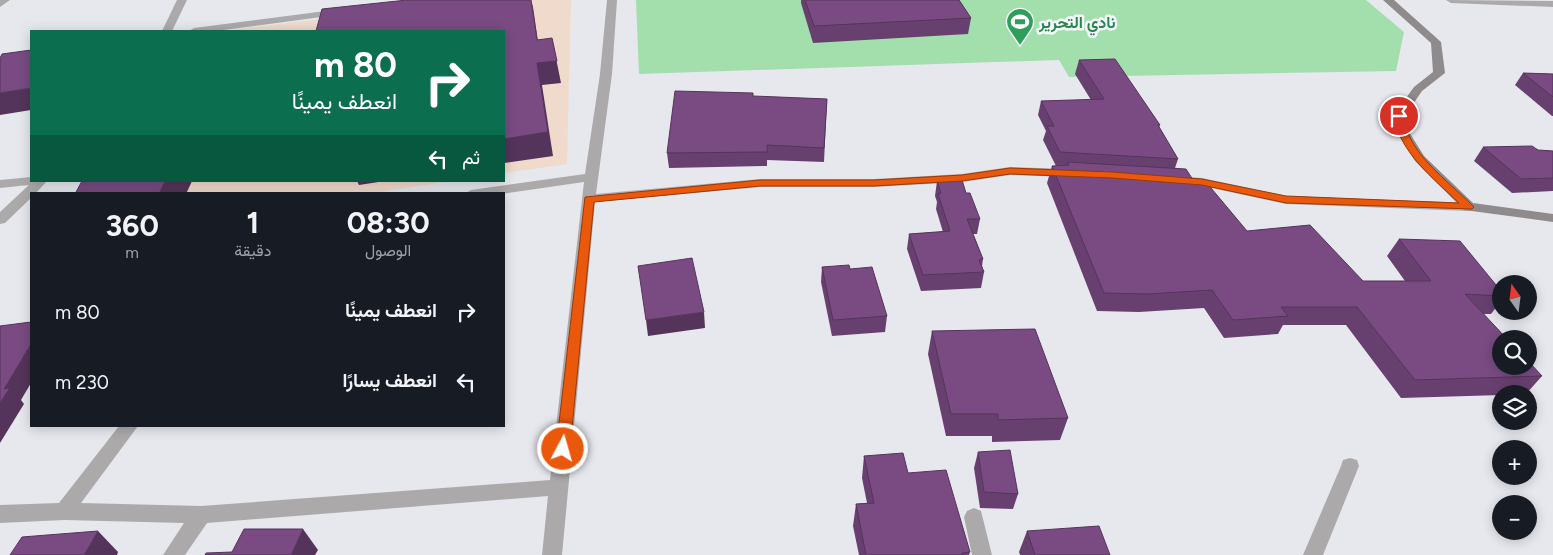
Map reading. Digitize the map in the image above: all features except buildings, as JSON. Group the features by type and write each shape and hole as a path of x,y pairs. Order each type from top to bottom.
{"street":[{"path":"0,4 4,0"},
{"path":"167,30 182,0"},
{"path":"552,555 591,177 606,74 612,0"},
{"path":"1388,0 1436,42 1439,73 1418,89 1399,116 1400,127 1419,158 1469,207"},
{"path":"1452,0 1553,4"},
{"path":"201,30 350,10"},
{"path":"589,199 760,183 874,183 962,178 1010,171 1084,174"},
{"path":"485,192 591,177"},
{"path":"1158,178 1202,182 1286,200 1469,207 1553,218"},
{"path":"0,184 30,181"},
{"path":"0,220 40,182"},
{"path":"64,511 128,427"},
{"path":"1313,555 1350,466"},
{"path":"0,514 64,511 201,515 559,487"},
{"path":"173,555 201,515"},
{"path":"974,517 982,555"}],"shaded area":[{"path":"482,0 571,0 567,164 505,173 505,30 228,30"},
{"path":"88,182 445,182 380,192 81,192"}],"green space":[{"name":"نادي التحرير","path":"636,0 1366,0 1404,32 1396,71 1069,77 1059,60 639,74"}],"place":[{"name":"نادي التحرير","path":"1020,46"}],"route":[{"path":"563,449 589,199 760,183 874,183 962,178 1010,171 1112,175 1202,182 1286,200 1469,207 1419,158 1400,127 1399,116"}]}
